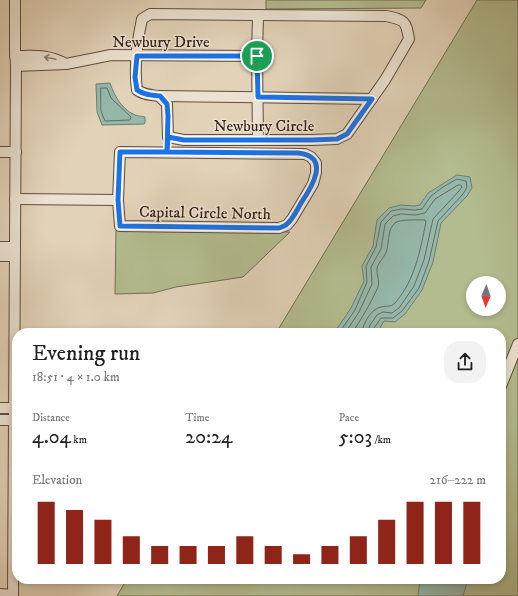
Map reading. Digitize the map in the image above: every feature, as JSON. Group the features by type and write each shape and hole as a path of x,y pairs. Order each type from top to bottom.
{"street":[{"path":"15,0 16,152 14,251 16,328"},
{"path":"258,140 258,97 257,56 258,15 150,14 142,19 139,33 135,77 137,90 141,93 160,96 258,97 372,99"},
{"name":"Newbury Circle","path":"168,137 184,140 337,139 347,134 372,99 410,39 406,23 401,19 386,16 258,15"},
{"name":"Newbury Drive","path":"16,61 38,56 53,58 66,64 111,56 257,56"},
{"path":"15,199 118,200 120,152 167,152 167,104 160,96"},
{"path":"0,152 16,152"},
{"name":"Capital Circle North","path":"118,200 120,226 279,228 287,225 313,184 316,173 316,163 311,156 305,154 167,152"},
{"path":"0,247 14,251"},
{"path":"0,256 14,251"},
{"path":"506,374 518,344"},
{"path":"0,408 12,408"},
{"path":"0,420 12,420"},
{"path":"0,594 13,595 13,584"}],"shaded area":[{"path":"266,0 426,0 421,8 266,9"},
{"path":"477,0 518,0 518,596 117,596 124,584 506,584 506,328 279,328"},
{"path":"116,230 290,232 243,277 176,287 153,293 115,294"}],"water":[{"path":"110,83 116,96 125,108 134,115 145,117 144,124 102,125 97,112 96,84"},
{"path":"457,175 470,177 472,188 467,196 441,223 433,262 422,290 405,314 395,322 384,321 380,328 337,328 351,308 364,281 362,266 373,246 377,220 389,208 401,205 420,205 428,193"},
{"path":"419,584 467,584 463,596 418,596"}],"route":[{"path":"257,56 137,56 135,77 137,90 141,93 160,96 167,104 167,152 298,153 311,156 316,163 316,173 313,184 292,219 287,225 279,228 120,226 118,200 120,152 167,152 168,137 184,140 337,139 347,134 372,99 258,97 257,56"}]}
